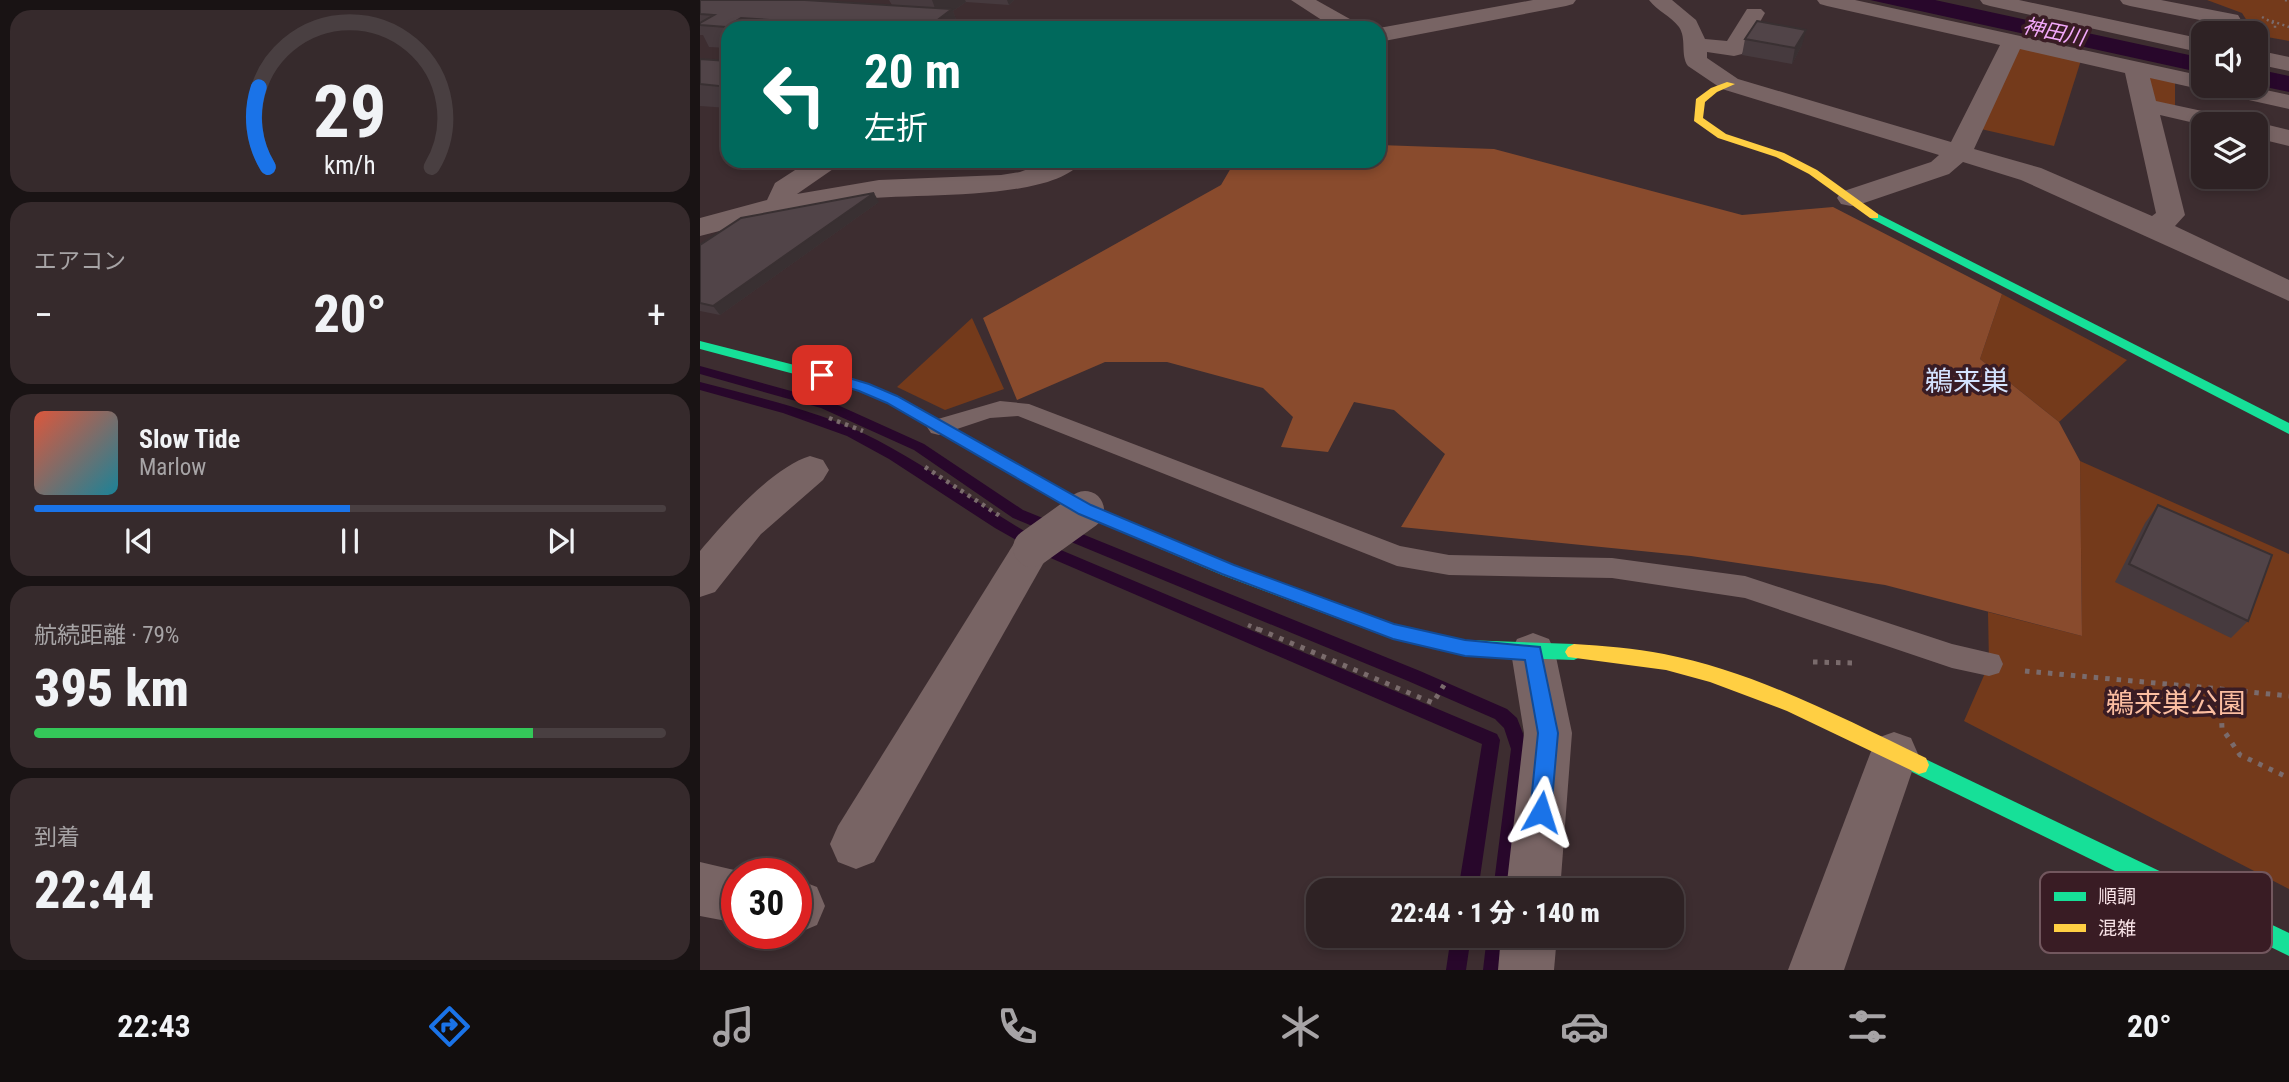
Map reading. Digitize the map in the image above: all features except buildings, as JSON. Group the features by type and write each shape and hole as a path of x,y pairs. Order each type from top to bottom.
{"street":[{"path":"1301,0 1337,21"},
{"path":"1386,34 1566,0"},
{"path":"1659,0 1690,25 1696,44 1696,61 1730,83 1787,103 2031,174 2155,228 2289,292"},
{"path":"1826,0 2191,80"},
{"path":"1990,0 2191,43"},
{"path":"2130,0 2230,20"},
{"path":"1696,44 1734,49 1754,13"},
{"path":"1851,198 1940,168 1959,152 2013,41"},
{"path":"2268,60 2289,64"},
{"path":"2136,68 2171,215 2155,228"},
{"path":"1730,83 1714,90 1700,101 1698,119 1723,136 1780,155 1814,172 1884,223 2165,363 2289,429"},
{"path":"2268,98 2289,102"},
{"path":"2145,108 2162,108 2191,115"},
{"path":"2268,133 2289,138"},
{"path":"779,207 785,189 816,168"},
{"path":"700,226 779,207 880,188 1014,181 1050,168"},
{"path":"700,345 864,387 892,400 1085,510 1228,570 1393,632 1465,648 1604,652 1684,664 1776,696 2138,872"},
{"path":"700,580 747,523 810,470"},
{"path":"856,844 1032,548 1085,510"},
{"path":"1533,652 1548,733 1534,878"},
{"path":"1816,970 1894,754"},
{"path":"700,889 721,893"},
{"path":"2272,937 2289,945"},
{"path":"1525,970 1528,948"}],"lane":[{"path":"939,427 990,410 1007,407 1021,409 1396,556 1449,565 1612,568 1745,587 1952,656 1989,664"}],"path":[{"path":"2261,17 2289,27"},
{"path":"1805,662 1859,664"},
{"path":"1989,664 2045,674 2289,696"},
{"path":"2220,689 2222,728 2240,755 2289,778"}],"green space":[{"path":"2207,0 2289,0 2289,41 2268,37 2268,21 2247,21 2242,13"},
{"path":"2018,47 2081,60 2054,146 1981,129"},
{"path":"2143,73 2175,80 2175,107 2152,104"},
{"path":"2002,294 2127,360 2059,422 1980,359"},
{"path":"972,318 1004,389 945,410 897,387"},
{"name":"鵜来巣公園","path":"2080,461 2289,554 2289,889 2272,880 2272,872 2256,872 1964,721 1989,664 1988,612 2082,636"}],"shaded area":[{"path":"1386,145 1494,149 1742,215 1833,207 2002,294 1980,359 2059,422 2080,461 2082,636 1885,585 1691,556 1401,527 1445,454 1394,410 1354,402 1328,452 1281,447 1293,417 1263,388 1167,362 1105,362 1017,400 983,318 1221,185 1231,168 1386,168"}],"water":[{"name":"神田川","path":"1870,0 1935,0 2191,55 2191,70"},
{"path":"2268,72 2289,76 2289,92 2268,88"}],"waterway":[{"path":"700,370 826,405 919,447 1018,514 1501,714 1511,723 1520,749 1505,878"},
{"path":"700,386 788,410 852,433 894,455 1000,524 1044,549 1491,740 1470,878"},
{"path":"1456,970 1459,948"},
{"path":"1493,970 1496,948"}],"traffic: fast":[{"path":"1874,216 2289,429"},
{"path":"700,345 864,387 892,400 1085,510 1228,570 1393,632 1465,648 1574,652"},
{"path":"1919,765 2139,872"},
{"path":"2272,937 2289,945"}],"traffic: slow":[{"path":"1730,84 1714,90 1700,101 1698,119 1722,136 1780,155 1813,172 1874,216"},
{"path":"1574,652 1666,662 1710,674 1794,706 1919,765"}],"district":[{"name":"鵜来巣","path":"1967,381"}],"route":[{"path":"822,375 864,387 892,400 1085,510 1228,570 1393,632 1465,648 1533,652 1548,733 1541,812"}]}
